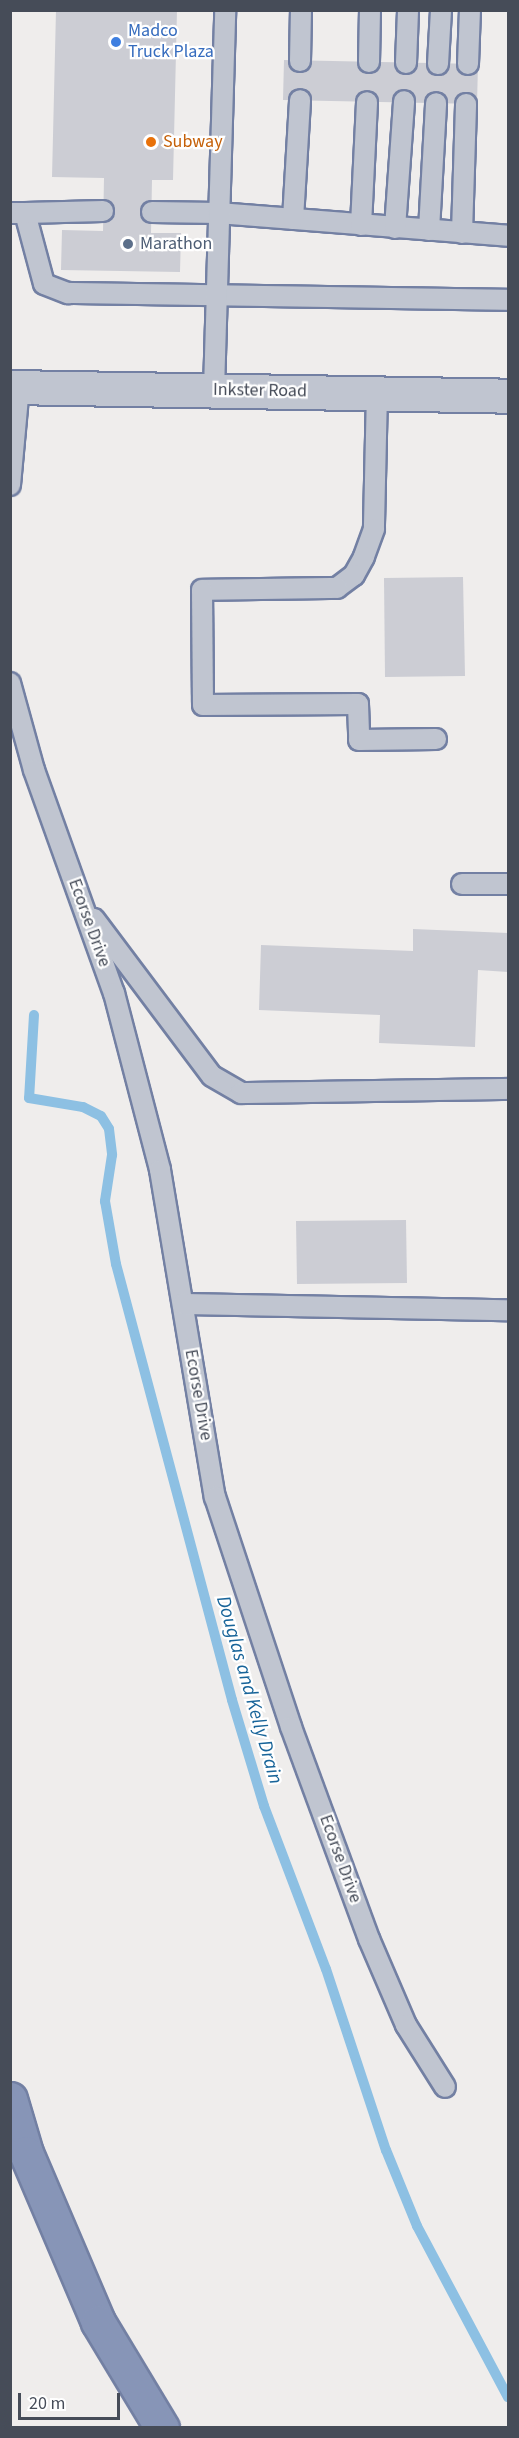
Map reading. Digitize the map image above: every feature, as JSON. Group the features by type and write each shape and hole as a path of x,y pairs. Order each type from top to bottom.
{"highway":[{"path":"10,2099 26,2153 98,2322 162,2427"}],"street":[{"name":"Inkster Road","path":"15,387 508,396"}],"lane":[{"path":"214,390 225,10"},
{"path":"300,61 301,10"},
{"path":"369,62 370,10"},
{"path":"406,63 408,10"},
{"path":"438,64 441,10"},
{"path":"468,64 470,10"},
{"path":"293,219 300,100"},
{"path":"395,228 404,101"},
{"path":"361,225 367,102"},
{"path":"429,230 436,103"},
{"path":"462,232 466,104"},
{"path":"103,211 18,213 44,284 68,293 508,300"},
{"path":"152,212 218,213 508,236"},
{"path":"10,485 15,387"},
{"path":"377,392 374,529 364,557 354,574 337,588 202,590 203,705 358,704 359,740 436,739"},
{"name":"Ecorse Drive","path":"10,683 34,770 114,993 160,1170 215,1497 291,1727 401,2014 445,2087"},
{"path":"462,884 508,884"},
{"path":"81,902 212,1076 241,1093 508,1089"},
{"path":"183,1305 508,1310"}],"building":[{"path":"56,10 177,10 173,180 152,180 151,233 181,233 180,272 61,270 62,230 103,231 104,178 52,177"},
{"path":"284,60 478,64 477,104 283,100"},
{"path":"463,577 465,676 385,677 384,578"},
{"path":"413,929 508,933 508,972 478,970 475,1047 379,1043 380,1015 259,1010 261,945 413,951"},
{"path":"406,1220 407,1283 297,1284 296,1221"}],"waterway":[{"name":"Douglas and Kelly Drain","path":"34,1015 29,1098 83,1107 101,1116 109,1129 112,1155 105,1201 116,1264 232,1700 264,1806 326,1969 386,2150 417,2226 508,2397"}],"place":[{"name":"Madco Truck Plaza","path":"116,42"},
{"name":"Subway","path":"151,142"},
{"name":"Marathon","path":"128,244"}]}
